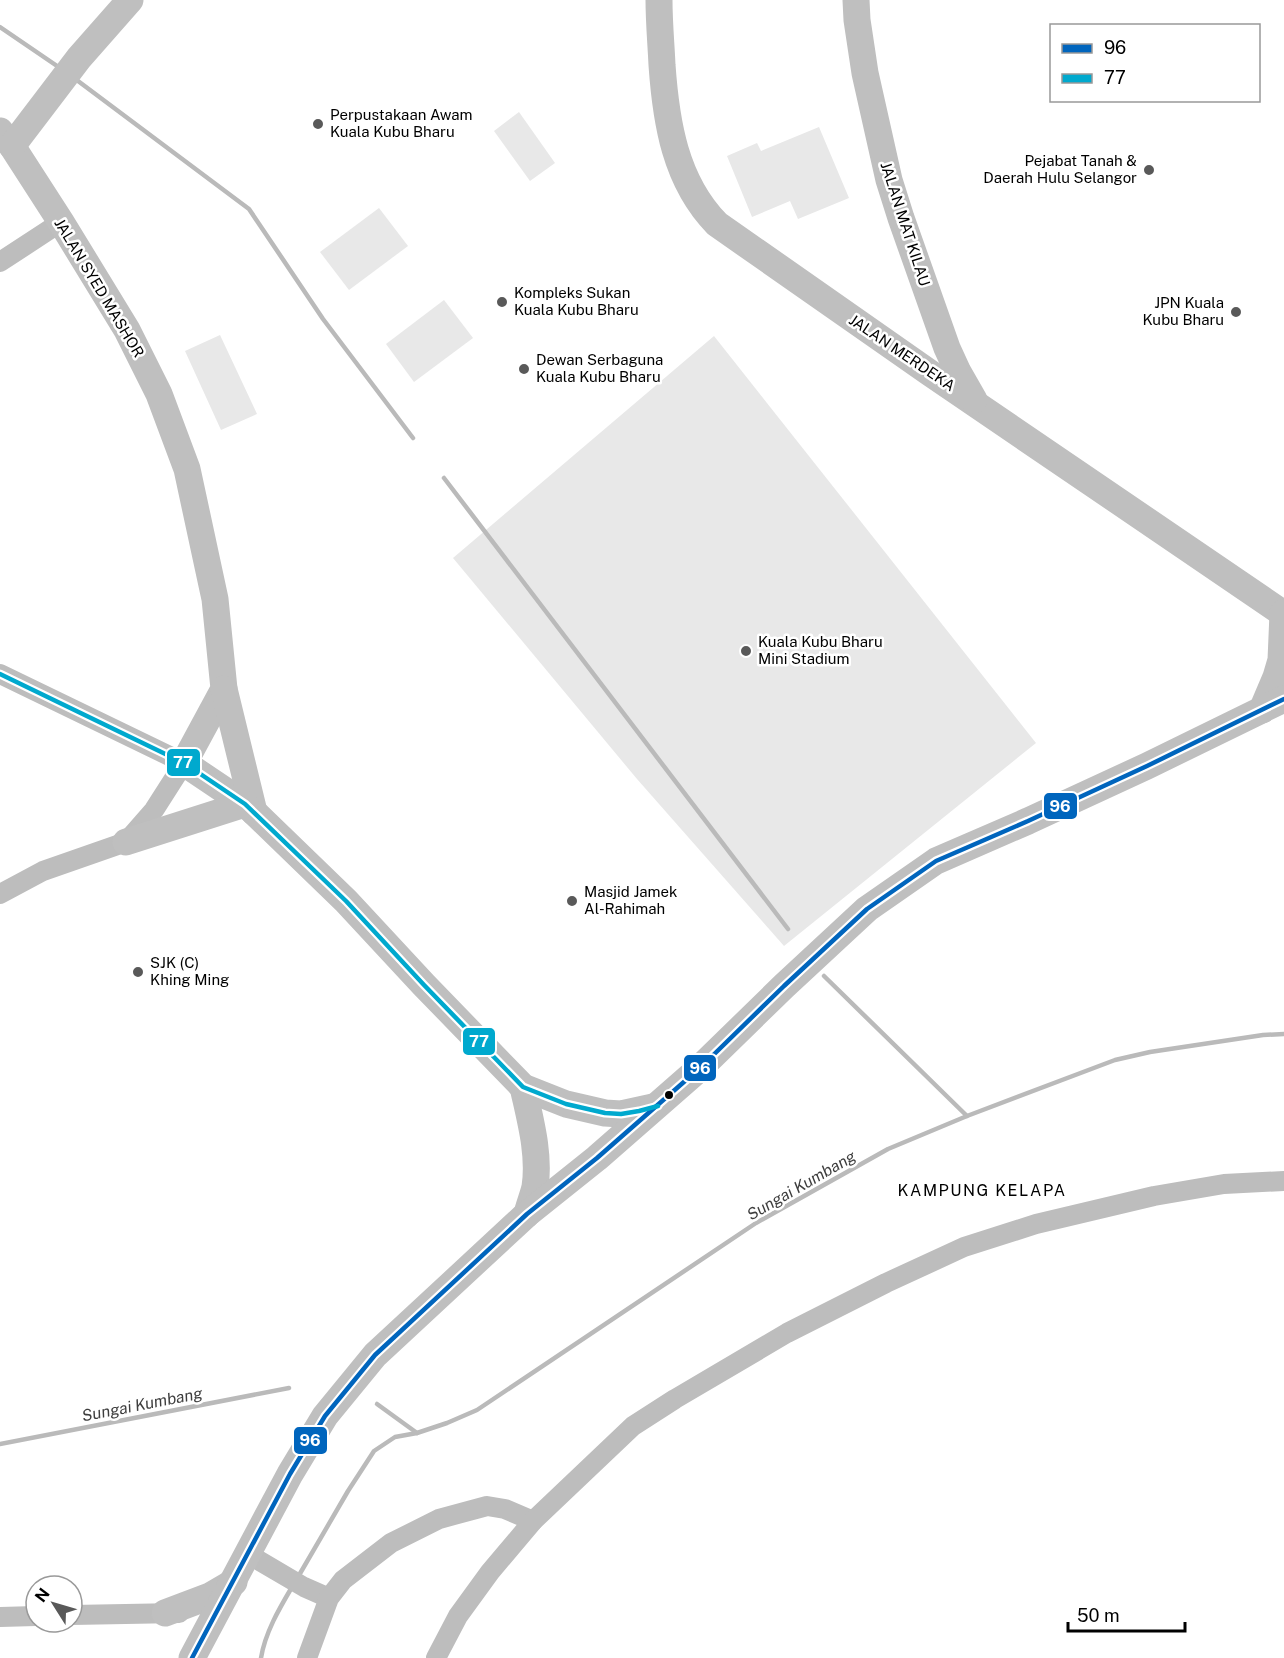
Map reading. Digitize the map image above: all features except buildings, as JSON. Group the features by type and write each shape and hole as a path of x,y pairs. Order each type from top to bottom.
{"street":[{"path":"6,139 50,98 79,58 130,0"},
{"name":"JALAN MERDEKA","path":"659,0 667,119 680,167 690,189 705,212 717,224 930,373 1284,614"},
{"name":"JALAN MAT KILAU","path":"856,0 865,73 889,180 947,348 976,404"},
{"name":"JALAN SYED MASHOR","path":"6,139 128,330 159,394 188,469 215,599 224,689 250,808"},
{"path":"0,262 61,222"},
{"path":"930,373 947,348"},
{"path":"192,1658 290,1474 325,1416 375,1355 527,1214 658,1106 867,909 915,874 936,861 1147,766 1273,704 1276,677 1281,660 1284,614"},
{"path":"0,675 184,763 250,808 346,901 523,1087 566,1104 604,1113 621,1114 658,1106"},
{"path":"126,842 154,810 184,763 224,689"},
{"path":"0,894 43,871 126,842 250,808"},
{"path":"523,1087 532,1128 536,1162 535,1186 527,1214"},
{"path":"436,1658 458,1616 490,1572 533,1521 633,1426 787,1333 964,1247 1036,1224 1125,1202 1224,1184 1284,1181"},
{"path":"307,1658 329,1598 343,1580 391,1544 439,1520 487,1506 506,1509 533,1521"},
{"path":"248,1554 304,1587 329,1598"},
{"path":"165,1613 210,1596 234,1582"},
{"path":"84,1615 218,1611"},
{"path":"0,1617 24,1616"}],"shaded area":[{"path":"519,112 555,163 530,181 494,131"},
{"path":"819,127 849,198 798,219 790,201 752,217 727,156 757,143 761,151"},
{"path":"379,208 408,246 349,290 320,252"},
{"path":"444,300 473,338 414,382 386,344"},
{"path":"220,335 257,414 221,430 185,351"},
{"name":"Kuala Kubu Bharu Mini Stadium","path":"714,336 1036,743 784,946 637,779 453,558"}],"waterway":[{"path":"0,27 60,68"},
{"path":"74,78 249,209 323,319 413,438"},
{"path":"444,478 788,929"},
{"path":"824,976 967,1116"},
{"name":"Sungai Kumbang","path":"298,1577 374,1451 395,1437 417,1433 477,1410 756,1223 888,1149 967,1116 1115,1060 1150,1052 1263,1035 1284,1034"},
{"name":"Sungai Kumbang","path":"0,1444 289,1388"},
{"name":"Sungai Kumbang","path":"377,1404 417,1433"},
{"path":"261,1658 269,1630 292,1587"}],"transit line":[{"name":"77","path":"0,674 184,763 245,804 346,901 523,1087 566,1104 605,1113 621,1114 658,1106"},
{"name":"96","path":"192,1658 290,1474 325,1416 375,1355 527,1214 597,1158 701,1067 867,909 936,861 1147,766 1284,699"}],"place":[{"name":"Perpustakaan Awam Kuala Kubu Bharu","path":"318,124"},
{"name":"Pejabat Tanah & Daerah Hulu Selangor","path":"1149,170"},
{"name":"Kompleks Sukan Kuala Kubu Bharu","path":"502,302"},
{"name":"JPN Kuala Kubu Bharu","path":"1236,312"},
{"name":"Dewan Serbaguna Kuala Kubu Bharu","path":"524,369"},
{"name":"Kuala Kubu Bharu Mini Stadium","path":"746,651"},
{"name":"Masjid Jamek Al-Rahimah","path":"572,901"},
{"name":"SJK (C) Khing Ming","path":"138,972"}],"district":[{"name":"KAMPUNG KELAPA","path":"982,1190"}]}
